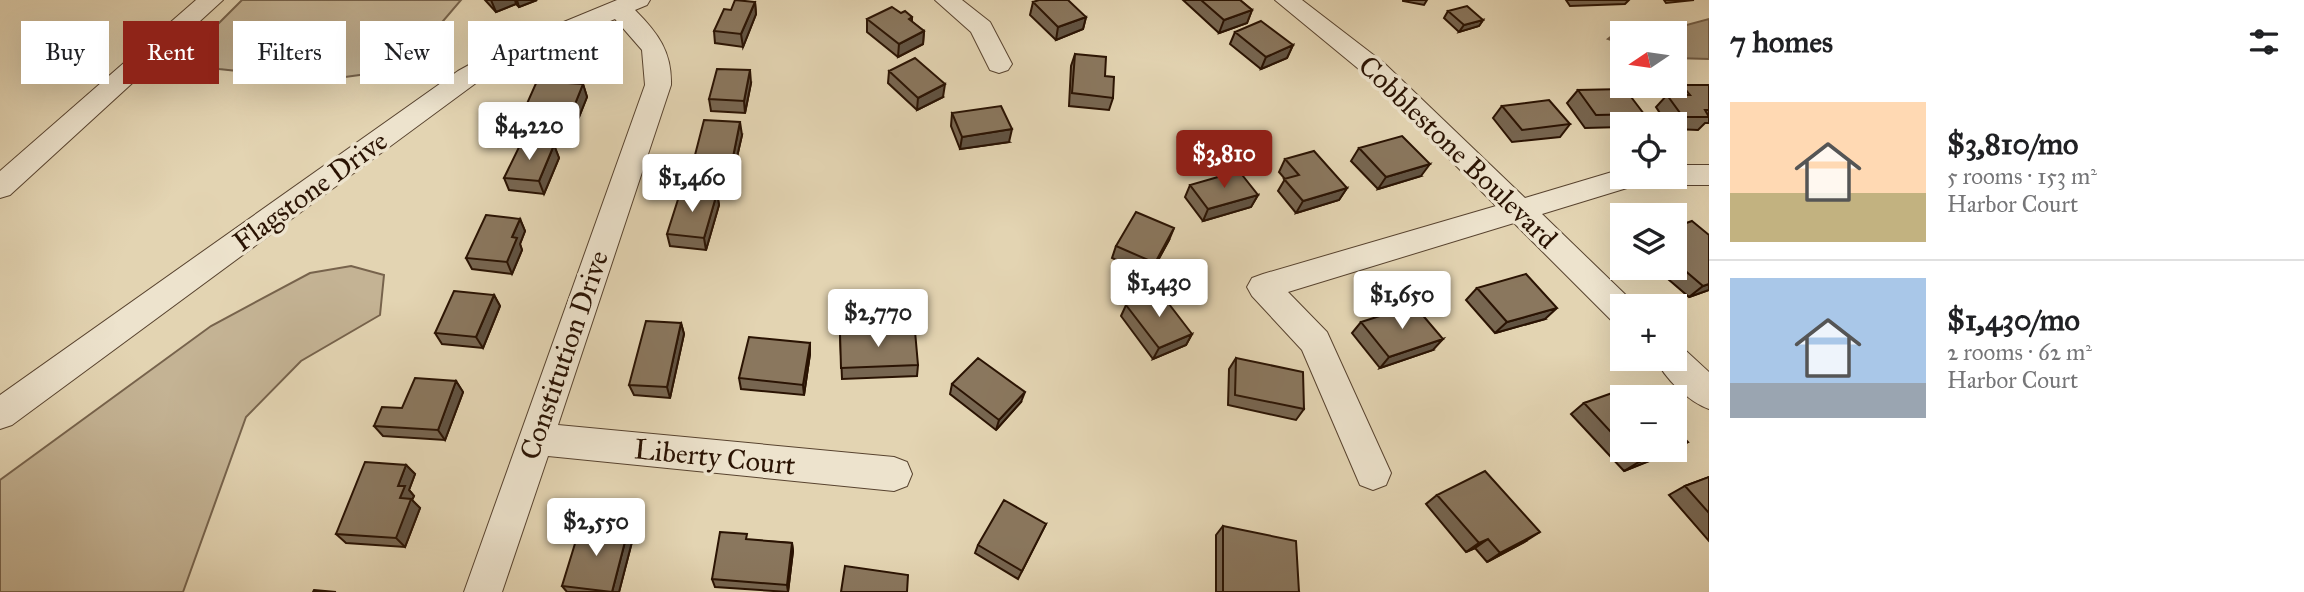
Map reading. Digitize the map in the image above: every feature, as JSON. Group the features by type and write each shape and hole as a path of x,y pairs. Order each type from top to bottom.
{"street":[{"path":"0,187 211,0"},
{"path":"947,0 981,28 999,64"},
{"name":"Cobblestone Boulevard","path":"1287,0 1375,69 1610,299"},
{"name":"Flagstone Drive","path":"0,414 467,78 507,55 629,4"},
{"name":"Constitution Drive","path":"482,592 658,85 660,66 657,50 629,4"},
{"path":"1687,174 1709,175"},
{"path":"1373,473 1315,342 1263,286 1610,183"},
{"path":"1685,371 1709,394"},
{"name":"Liberty Court","path":"535,439 894,474"}],"shaded area":[{"path":"242,0 461,0 443,21 360,21 360,75 346,77 346,21 233,21 233,70 219,69 219,23"},
{"path":"1709,19 1709,59 1687,58 1687,25"},
{"path":"351,266 384,275 380,315 301,361 246,417 183,592 0,592 0,480 211,326 310,273"}],"building":[{"path":"735,0 755,2 741,34 714,31 724,9 731,10"},
{"path":"1068,0 1086,17 1058,27 1033,2"},
{"path":"1201,0 1240,0 1252,10 1224,20"},
{"path":"1467,6 1483,20 1464,25 1448,11"},
{"path":"892,7 901,13 905,11 912,17 909,19 924,31 899,44 867,19"},
{"path":"1261,21 1293,45 1266,57 1235,32"},
{"path":"1075,54 1106,57 1105,76 1114,77 1113,98 1072,93"},
{"path":"915,58 945,84 918,98 889,71"},
{"path":"717,69 750,70 744,101 709,99"},
{"path":"536,84 583,84 575,104 562,103 556,120 521,117"},
{"path":"1687,85 1709,85 1709,110 1705,110 1709,117 1687,117 1687,112 1679,112 1669,98 1687,98 1687,95 1690,95"},
{"path":"1610,89 1610,98 1632,98 1642,112 1596,115 1578,90"},
{"path":"1549,100 1570,124 1522,130 1502,106"},
{"path":"1001,106 1012,129 962,137 952,113"},
{"path":"704,120 740,122 733,157 695,155"},
{"path":"1402,136 1430,164 1386,177 1359,148"},
{"path":"521,143 554,145 539,181 504,178"},
{"path":"1314,151 1347,188 1303,201 1284,179 1299,175 1285,159"},
{"path":"1239,171 1258,195 1208,209 1190,185"},
{"path":"681,190 717,193 704,238 667,234"},
{"path":"1136,212 1174,228 1155,263 1116,246"},
{"path":"486,215 520,219 512,237 517,238 507,262 466,258"},
{"path":"1692,221 1709,235 1709,284 1703,286 1687,272 1687,223"},
{"path":"1526,274 1557,308 1507,322 1477,288"},
{"path":"454,291 494,295 476,337 435,333"},
{"path":"1159,291 1192,334 1159,348 1126,305"},
{"path":"1414,305 1443,339 1389,357 1361,322"},
{"path":"646,321 681,323 667,387 629,385"},
{"path":"915,331 918,365 841,368 840,333"},
{"path":"749,337 810,343 803,385 739,378"},
{"path":"978,358 1025,392 999,420 952,384"},
{"path":"1236,358 1303,372 1304,409 1235,395"},
{"path":"415,378 456,381 438,430 374,426 382,407 402,408"},
{"path":"1610,394 1610,431 1584,403"},
{"path":"365,462 406,465 398,486 405,486 400,498 411,499 396,538 336,534"},
{"path":"1485,471 1540,532 1500,553 1488,539 1479,543 1437,495"},
{"path":"1709,477 1709,513 1685,486"},
{"path":"1004,500 1046,524 1022,571 978,545"},
{"path":"581,524 628,530 612,592 562,586"},
{"path":"1223,526 1296,541 1299,592 1223,592"},
{"path":"720,532 747,534 746,539 792,543 787,585 712,579"},
{"path":"845,566 908,575 907,592 841,592"}]}
